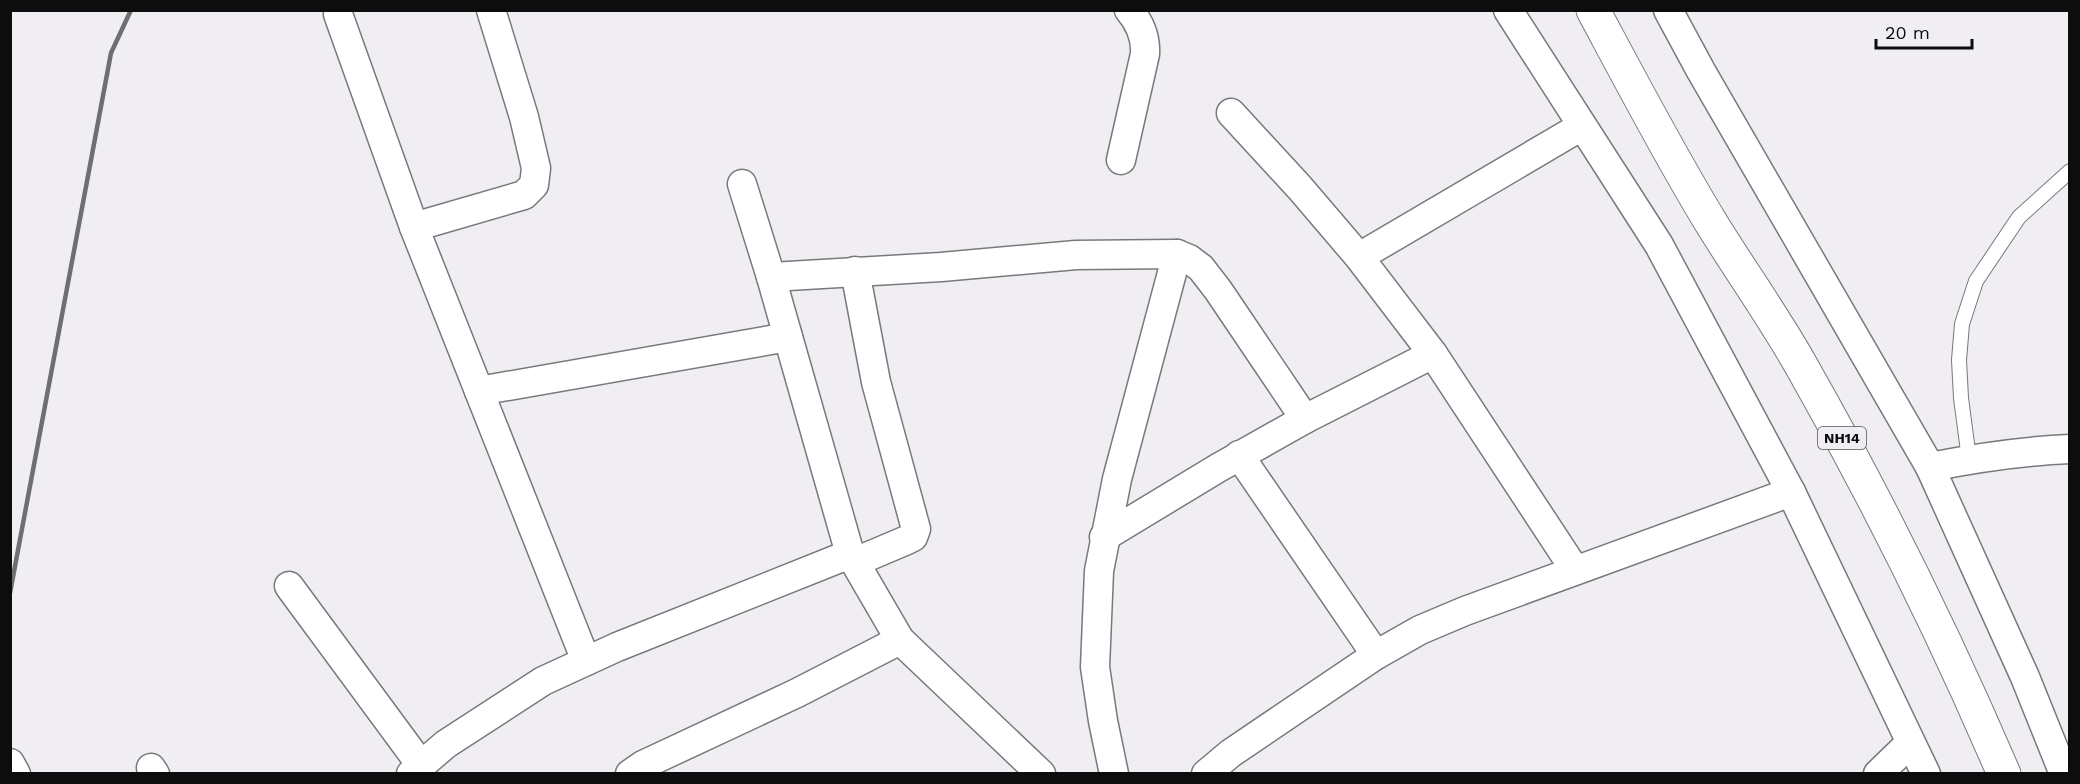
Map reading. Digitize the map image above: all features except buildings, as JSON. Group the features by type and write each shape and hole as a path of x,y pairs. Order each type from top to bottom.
{"highway":[{"name":"NH14","path":"1593,10 1651,119 1711,222 1801,364 1865,480 1932,613 2004,774"}],"street":[{"path":"414,227 525,195 534,185 536,168 524,117 491,10"},
{"path":"1121,160 1145,54 1142,31 1128,10"},
{"path":"1508,10 1659,245 1791,492 1926,774"},
{"path":"1668,10 1930,467 2025,677 2064,774"},
{"path":"338,14 414,227 586,661"},
{"path":"1231,113 1359,257 1433,354 1575,570"},
{"path":"1359,257 1582,126"},
{"path":"742,184 852,558 900,640 1041,774"},
{"path":"771,277 941,267 1076,255 1178,254 1201,268 1218,290 1305,419"},
{"path":"1114,774 1095,667 1099,571 1117,479 1178,254"},
{"path":"289,585 416,769 446,744 543,681 740,597 913,537 916,529 876,382 855,271"},
{"path":"479,391 788,337"},
{"path":"1104,537 1239,455 1433,354"},
{"path":"1930,467 1969,459 2070,449"},
{"path":"1239,455 1376,655"},
{"path":"1206,774 1231,753 1376,655 1429,626 1575,570 1791,492"},
{"path":"630,774 643,765 797,693 900,640"},
{"path":"1878,774 1910,743"},
{"path":"10,763 16,774"}],"lane":[{"path":"1969,459 1961,398 1959,360 1962,324 1976,281 2019,217 2070,171"}],"railway":[{"path":"10,593 111,53 131,10"}]}
